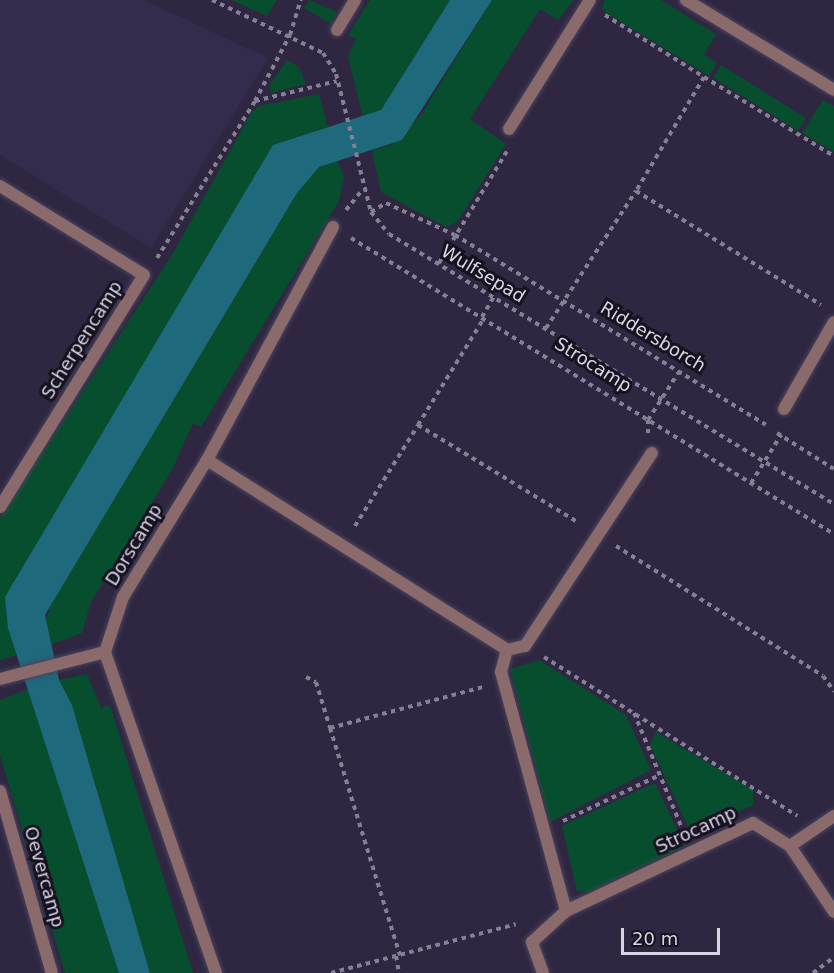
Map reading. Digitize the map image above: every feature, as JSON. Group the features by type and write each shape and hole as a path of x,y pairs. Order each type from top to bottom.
{"street":[{"path":"337,30 355,0"},
{"path":"686,0 834,90"},
{"path":"509,129 589,2"},
{"name":"Scherpencamp","path":"0,186 144,275 0,507"},
{"name":"Dorscamp","path":"105,651 123,597 207,460 333,227"},
{"path":"784,409 834,322"},
{"path":"207,460 507,650 525,646 652,453"},
{"path":"507,650 504,681 566,911"},
{"path":"1,678 73,657 105,651 216,973"},
{"name":"Oevercamp","path":"0,791 52,973"},
{"path":"834,816 790,846 834,912"},
{"name":"Strocamp","path":"543,973 532,942 566,911 753,823 790,846"}],"path":[{"name":"Wulfsepad","path":"212,0 290,35 322,53 337,81 370,212 390,234 834,504"},
{"path":"144,275 255,101 290,35 301,0"},
{"path":"589,2 704,77 834,156"},
{"path":"546,328 636,191 704,77"},
{"path":"255,101 337,81"},
{"path":"439,263 514,141 509,129"},
{"path":"636,191 824,307"},
{"name":"Riddersborch","path":"370,212 386,203 455,235 563,304 834,468"},
{"name":"Strocamp","path":"333,227 834,534"},
{"path":"344,545 483,318 494,296"},
{"path":"652,453 648,420 678,374"},
{"path":"751,483 789,421 784,409"},
{"path":"418,425 823,676 834,691"},
{"path":"525,646 633,712 815,830"},
{"path":"306,677 316,682 398,955 399,973"},
{"path":"330,728 504,681"},
{"path":"633,712 692,852"},
{"path":"543,830 660,776"},
{"path":"331,973 522,923"},
{"path":"813,973 834,957"}],"shaded area":[{"path":"0,0 144,0 268,58 151,248 0,155"}],"green space":[{"path":"232,0 277,0 267,16"},
{"path":"309,0 337,12 331,24 304,8"},
{"path":"370,0 450,0 381,110 363,117 348,56 356,39 348,35"},
{"path":"492,0 574,0 558,20 540,9 470,119 506,144 457,222 446,227 381,192 372,150 392,145 421,115"},
{"path":"604,0 661,0 716,34 704,55 717,63 709,76 602,10"},
{"path":"287,60 299,67 306,84 271,93 269,86"},
{"path":"721,65 806,118 798,131 713,78"},
{"path":"319,94 328,127 273,145 13,643 17,655 0,660 0,518 172,255 251,113 259,106"},
{"path":"823,100 834,106 834,152 802,133"},
{"path":"337,161 344,177 339,201 201,427 193,423 172,470 91,602 82,633 50,645 44,626 51,604 297,193 318,167"},
{"path":"539,660 626,715 651,770 550,822 510,669"},
{"path":"87,674 101,708 110,705 193,973 150,973 72,705 59,680"},
{"path":"29,689 119,973 65,973 0,755 0,700"},
{"path":"656,732 753,790 753,805 699,831 689,829 650,744"},
{"path":"655,783 685,846 589,892 577,891 562,826"}],"water":[{"path":"450,0 492,0 402,140 319,167 297,193 45,615 59,680 72,705 150,973 119,973 8,628 5,597 273,145 381,110"}]}
